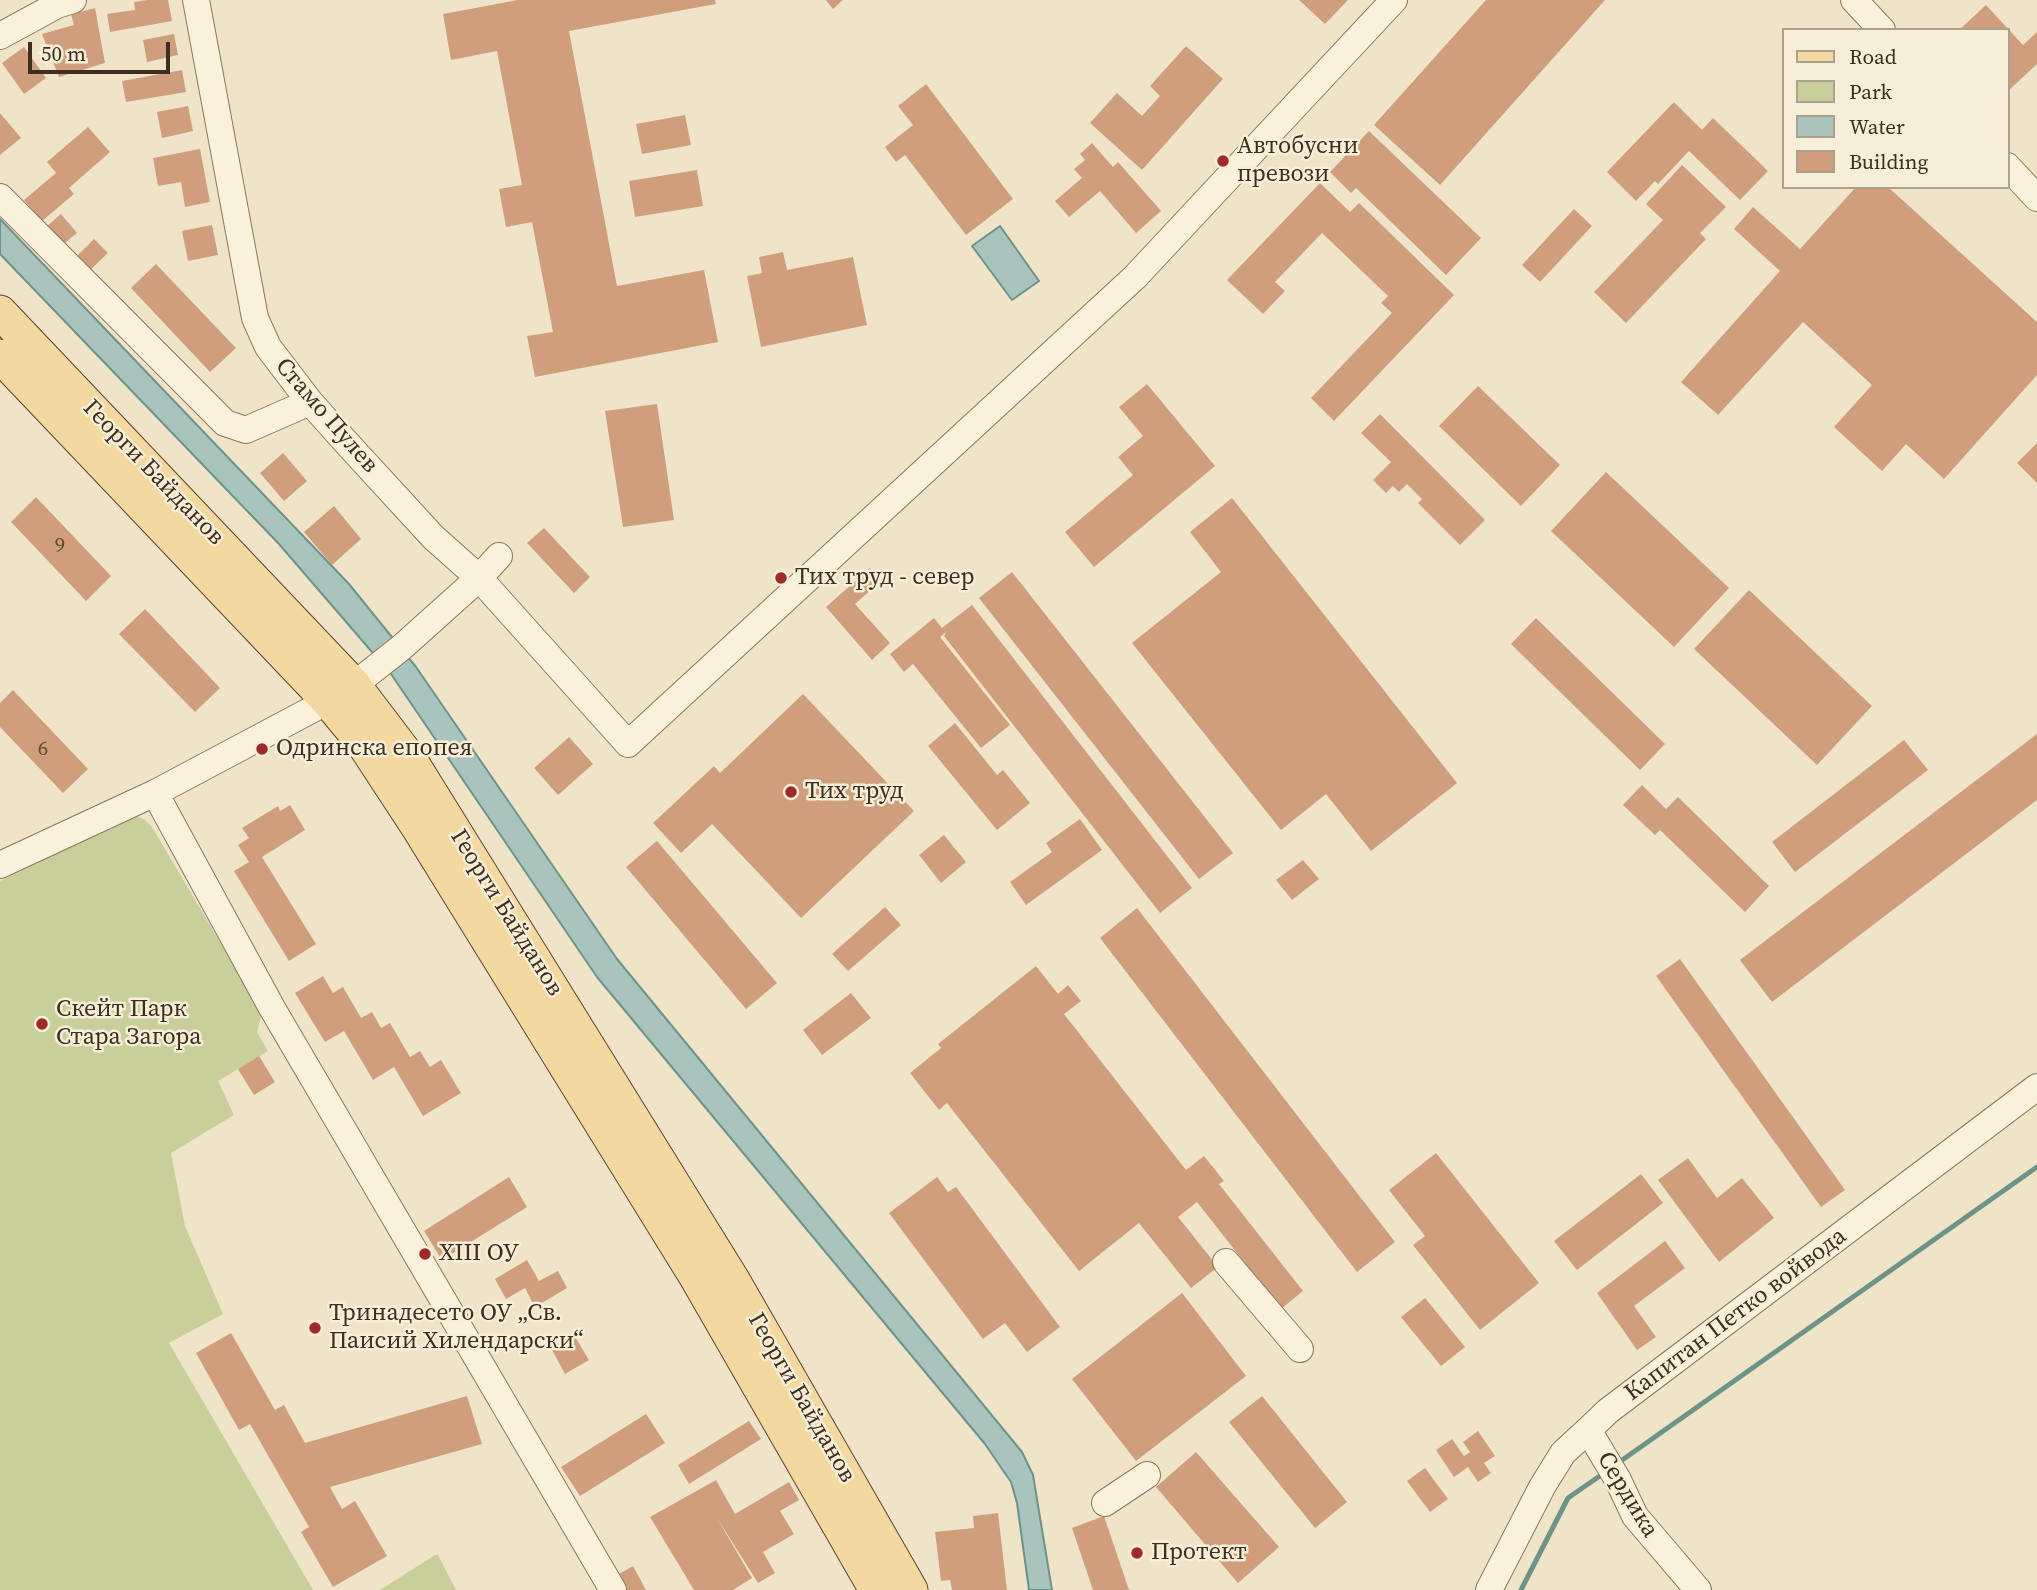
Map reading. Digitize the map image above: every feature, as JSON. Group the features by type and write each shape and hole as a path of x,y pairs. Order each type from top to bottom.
{"main road":[{"name":"Георги Байданов","path":"0,312 341,693 351,726 395,789 696,1277 876,1590"},
{"name":"Георги Байданов","path":"0,356 408,756 644,1135 786,1370 911,1590"}],"street":[{"name":"Стамо Пулев","path":"196,0 255,318 268,347 310,402 433,537 479,578 628,744 1135,276 1394,0"},
{"path":"1854,0 1880,28"},
{"path":"0,36 21,11 61,2"},
{"path":"2009,168 2037,198"},
{"path":"0,197 225,423 246,430 310,402"},
{"path":"0,865 155,793 341,693 402,647 479,578 499,556"},
{"path":"155,793 272,1008 613,1590"},
{"name":"Капитан Петко войвода","path":"1489,1590 1542,1487 1563,1453 1608,1411 2037,1087"},
{"path":"1226,1262 1300,1349"},
{"name":"Сердика","path":"1588,1430 1618,1480 1634,1516 1698,1590"},
{"path":"1105,1503 1147,1475"}],"green space":[{"path":"134,815 144,819 152,827 262,1013 257,1032 268,1051 218,1081 234,1115 171,1153 185,1226 223,1314 169,1343 313,1590 0,1590 0,881"},
{"path":"438,1555 456,1590 380,1590"}],"water":[{"path":"0,219 349,584 416,667 617,959 1022,1452 1033,1475 1052,1590 1029,1590 1017,1503 1011,1482 985,1444 597,977 391,674 279,544 0,254"},
{"path":"1000,226 1039,281 1012,300 972,246"}],"building":[{"path":"168,0 172,21 110,32 107,14 135,10 134,2"},
{"path":"518,0 715,0 716,4 569,31 617,286 704,270 718,342 535,377 527,336 553,332 532,222 506,227 499,189 522,185 497,51 451,60 443,14"},
{"path":"826,0 843,0 833,9"},
{"path":"1299,0 1348,0 1325,24"},
{"path":"1486,0 1605,0 1440,185 1374,125"},
{"path":"1986,5 2007,28 1961,28"},
{"path":"95,8 105,63 59,77 42,34 74,25 71,14"},
{"path":"2009,30 2023,45 2037,32 2037,64 2009,90"},
{"path":"174,34 178,55 147,62 143,40"},
{"path":"1186,46 1223,79 1142,170 1090,123 1117,93 1142,116 1160,96 1150,86"},
{"path":"24,47 46,78 24,94 2,63"},
{"path":"182,70 186,92 126,102 122,81"},
{"path":"926,84 1013,199 966,235 905,155 896,162 885,147 913,125 898,106"},
{"path":"1674,102 1702,130 1713,118 1768,171 1740,200 1689,151 1658,184 1655,181 1636,201 1607,172"},
{"path":"188,106 193,131 162,138 157,112"},
{"path":"0,113 21,138 0,155"},
{"path":"685,115 691,145 642,154 636,124"},
{"path":"88,127 110,152 69,188 74,194 42,221 24,200 56,173 47,162"},
{"path":"1369,131 1481,238 1446,275 1356,188 1351,193 1330,172"},
{"path":"1092,143 1113,167 1118,162 1161,211 1136,233 1100,191 1069,217 1055,201 1082,178 1074,169 1085,160 1080,154"},
{"path":"200,149 210,202 185,207 181,182 158,186 153,158"},
{"path":"1682,165 1726,207 1700,233 1706,239 1626,323 1594,292 1663,220 1646,204"},
{"path":"697,170 703,206 635,217 629,181"},
{"path":"1320,183 1350,212 1359,203 1454,295 1334,421 1311,398 1392,313 1381,303 1388,296 1322,233 1275,282 1285,291 1263,314 1227,280"},
{"path":"1854,189 1890,189 2037,322 2037,375 1944,479 1906,444 1882,471 1834,427 1872,385 1803,322 1718,415 1681,382 1780,271 1734,229 1753,207 1800,249"},
{"path":"1574,209 1592,226 1540,282 1522,265"},
{"path":"61,214 77,233 62,245 47,226"},
{"path":"212,225 218,255 188,261 182,231"},
{"path":"94,239 108,253 86,274 73,260"},
{"path":"783,252 787,270 853,257 867,325 761,347 747,276 762,273 759,257"},
{"path":"156,264 236,348 210,372 131,288"},
{"path":"1147,384 1215,466 1094,567 1065,532 1133,475 1118,457 1143,436 1119,407"},
{"path":"1478,386 1560,465 1521,506 1439,426"},
{"path":"657,404 674,520 623,527 605,411"},
{"path":"1380,414 1485,520 1460,545 1418,503 1422,499 1407,484 1399,492 1393,486 1386,493 1373,480 1391,462 1361,433"},
{"path":"2037,443 2037,483 2017,463"},
{"path":"283,453 307,481 284,501 260,473"},
{"path":"1606,472 1729,588 1674,647 1551,531"},
{"path":"36,497 111,576 86,601 11,522"},
{"path":"1232,498 1457,783 1371,851 1326,794 1281,830 1132,643 1221,572 1190,532"},
{"path":"334,506 361,539 332,565 304,532"},
{"path":"544,528 590,577 574,593 527,543"},
{"path":"870,568 881,581 855,604 890,643 872,660 826,607"},
{"path":"1012,572 1233,853 1199,879 979,598"},
{"path":"1749,590 1872,706 1817,765 1694,649"},
{"path":"972,605 1192,888 1160,913 944,636 946,632 940,637 1010,725 981,748 913,664 904,672 890,654 934,618 942,628"},
{"path":"145,609 220,688 195,712 119,634"},
{"path":"1536,618 1665,744 1640,770 1511,644"},
{"path":"13,690 88,769 63,793 0,727 0,703"},
{"name":"Тих труд","path":"803,694 914,811 801,918 712,824 681,853 653,823 714,766 720,773"},
{"path":"955,723 997,775 1003,770 1030,803 997,830 928,746"},
{"path":"2037,734 2037,800 1772,1002 1740,960"},
{"path":"569,737 593,764 558,795 534,768"},
{"path":"1904,740 1928,770 1795,872 1772,842"},
{"path":"1642,785 1666,809 1678,797 1769,886 1745,912 1660,830 1655,835 1623,805"},
{"path":"290,805 305,830 262,857 316,944 289,961 234,871 249,862 238,845 249,838 242,828 278,806 280,811"},
{"path":"1080,819 1102,850 1026,905 1010,882 1052,852 1046,843"},
{"path":"944,835 966,862 941,883 919,855"},
{"path":"657,841 777,983 746,1009 626,867"},
{"path":"1303,860 1319,879 1292,900 1276,880"},
{"path":"885,907 901,925 848,971 832,954"},
{"path":"1137,908 1395,1242 1357,1272 1100,938"},
{"path":"1680,959 1845,1190 1821,1207 1656,976"},
{"path":"1036,966 1058,994 1068,985 1081,1001 1064,1014 1186,1170 1204,1156 1224,1181 1219,1184 1303,1291 1281,1309 1197,1202 1178,1217 1218,1267 1191,1288 1139,1223 1079,1271 947,1103 939,1110 910,1073 941,1048 938,1044"},
{"path":"323,976 333,993 343,987 361,1018 372,1012 381,1028 390,1023 410,1057 420,1051 430,1067 441,1060 461,1093 423,1116 394,1067 373,1080 344,1031 325,1042 295,993"},
{"path":"851,993 871,1018 822,1055 803,1030"},
{"path":"259,1056 275,1082 254,1095 238,1069"},
{"path":"1436,1153 1539,1283 1480,1330 1413,1245 1425,1236 1389,1190"},
{"path":"1688,1158 1717,1198 1742,1178 1774,1218 1719,1262 1658,1180"},
{"path":"1641,1174 1663,1203 1577,1270 1554,1241"},
{"path":"509,1177 527,1207 442,1260 424,1231"},
{"path":"937,1177 948,1192 956,1187 1060,1327 1027,1352 1005,1323 983,1339 889,1213"},
{"path":"1665,1241 1685,1268 1634,1306 1656,1337 1637,1350 1597,1293"},
{"path":"527,1260 539,1281 558,1271 567,1288 535,1307 525,1288 506,1299 495,1279"},
{"path":"1182,1293 1246,1376 1136,1461 1072,1379"},
{"path":"1425,1298 1465,1347 1441,1366 1401,1317"},
{"path":"231,1333 275,1410 284,1405 305,1443 467,1396 482,1444 330,1487 342,1509 355,1501 387,1556 333,1587 301,1532 309,1527 250,1424 239,1430 196,1353"},
{"path":"574,1335 589,1360 565,1374 551,1348"},
{"path":"1262,1396 1347,1502 1315,1528 1229,1422"},
{"path":"646,1414 665,1443 580,1496 561,1467"},
{"path":"749,1421 761,1439 689,1484 678,1465"},
{"path":"1478,1431 1495,1456 1484,1463 1491,1473 1478,1482 1468,1467 1454,1477 1436,1450 1452,1439 1464,1456 1470,1452 1463,1442"},
{"path":"1196,1452 1279,1547 1238,1583 1156,1487"},
{"path":"1425,1468 1448,1499 1430,1512 1407,1481"},
{"path":"716,1480 735,1514 789,1482 799,1500 780,1511 794,1534 763,1552 775,1573 758,1583 717,1518 752,1578 733,1590 694,1590 650,1517"},
{"path":"998,1513 1007,1590 952,1590 950,1580 941,1581 935,1532 974,1528 973,1516"},
{"path":"1104,1516 1129,1590 1093,1590 1072,1528"},
{"path":"633,1566 646,1590 619,1590 612,1578"}],"waterway":[{"path":"1618,1463 2037,1167"},
{"path":"1521,1590 1568,1498 1604,1473"}],"place":[{"name":"Автобусни превози","path":"1223,161"},
{"name":"Тих труд - север","path":"781,578"},
{"name":"Одринска епопея","path":"262,749"},
{"name":"Тих труд","path":"791,792"},
{"name":"Скейт Парк Стара Загора","path":"42,1024"},
{"name":"XIII ОУ","path":"425,1254"},
{"name":"Тринадесето ОУ „Св. Паисий Хилендарски“","path":"315,1328"},
{"name":"Протект","path":"1137,1553"}]}
